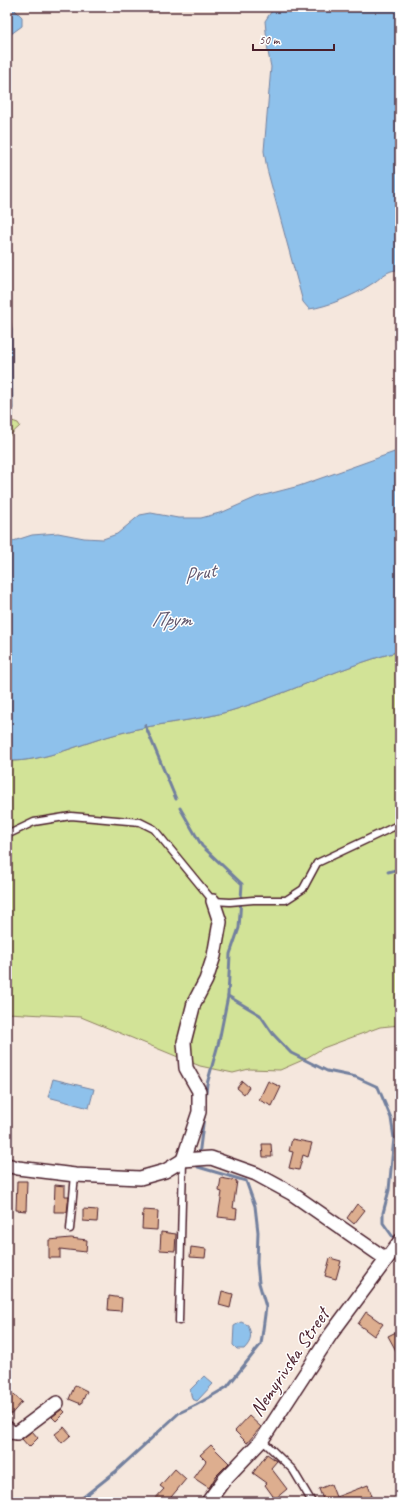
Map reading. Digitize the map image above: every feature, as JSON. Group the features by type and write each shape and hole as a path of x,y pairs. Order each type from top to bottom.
{"street":[{"path":"186,1160 199,1112 199,1091 186,1068 184,1042 194,1003 206,980 214,956 220,922 213,901"},
{"path":"7,1165 18,1168 75,1175 140,1178 165,1171 186,1160 211,1158 256,1174 291,1194 386,1260"},
{"name":"Nemyrivska Street","path":"208,1502 224,1480 262,1440 330,1334 400,1241"},
{"path":"7,1428 11,1432 17,1432 57,1404"}],"lane":[{"path":"7,833 11,833 34,822 71,816 140,822 154,829 213,901 230,902 286,900 303,889 317,863 400,824"},
{"path":"179,1321 186,1160"},
{"path":"70,1229 75,1175"},
{"path":"262,1440 293,1470 312,1502"}],"green space":[{"path":"12,421 18,423 20,426 7,438 7,424"},
{"path":"400,651 400,1025 380,1027 323,1048 303,1060 280,1070 249,1069 233,1073 200,1066 81,1017 7,1013 7,761 50,755 136,729 196,719 226,712 260,701 359,663"}],"water":[{"path":"7,7 12,7 22,17 22,26 7,37"},
{"path":"277,7 400,7 400,270 387,273 364,289 341,300 309,309 303,302 267,169 264,151 271,67 265,21 273,9"},
{"path":"7,300 12,330 13,416 7,420"},
{"name":"Прут","path":"400,450 400,651 359,663 260,701 226,712 196,719 136,729 50,755 7,761 7,543 32,535 58,533 84,538 103,539 117,534 140,515 151,513 178,518 201,518 223,512 257,497 299,486"},
{"path":"53,1079 94,1089 89,1108 48,1097"},
{"path":"241,1322 248,1325 250,1338 249,1343 244,1349 237,1349 233,1345 234,1326"},
{"path":"204,1376 213,1384 197,1401 192,1399 190,1390"}],"building":[{"path":"242,1081 249,1087 244,1094 237,1088"},
{"path":"268,1081 281,1087 272,1106 259,1100"},
{"path":"292,1139 312,1143 308,1157 303,1155 299,1170 289,1168 293,1152 289,1151"},
{"path":"262,1144 271,1144 272,1157 263,1157"},
{"path":"221,1178 237,1181 233,1208 237,1209 236,1219 218,1217 222,1192 219,1191"},
{"path":"17,1181 27,1181 26,1211 16,1210"},
{"path":"55,1185 65,1186 65,1196 69,1196 67,1212 54,1212"},
{"path":"357,1204 365,1210 354,1224 347,1218"},
{"path":"83,1209 98,1210 97,1222 83,1221"},
{"path":"143,1210 158,1211 157,1230 142,1229"},
{"path":"161,1232 176,1234 175,1251 160,1250"},
{"path":"71,1238 87,1240 86,1252 60,1249 60,1258 49,1258 49,1240"},
{"path":"191,1247 206,1249 205,1258 190,1257"},
{"path":"330,1258 341,1261 336,1279 325,1276"},
{"path":"222,1291 233,1294 230,1308 219,1305"},
{"path":"109,1296 122,1298 121,1311 108,1310"},
{"path":"366,1312 383,1324 374,1336 358,1324"},
{"path":"400,1330 400,1358 388,1336"},
{"path":"75,1385 87,1391 81,1404 69,1399"},
{"path":"7,1389 22,1402 7,1419"},
{"path":"62,1409 65,1412 56,1421 52,1417"},
{"path":"249,1416 261,1427 247,1443 235,1431"},
{"path":"64,1427 71,1435 62,1443 55,1434"},
{"path":"32,1431 38,1438 29,1447 22,1439"},
{"path":"211,1445 229,1463 216,1476 209,1488 194,1478 206,1461 200,1455"},
{"path":"267,1454 277,1461 271,1468 287,1489 275,1499 265,1485 267,1483 253,1473"},
{"path":"175,1469 186,1479 167,1502 152,1502 164,1489 160,1486"},
{"path":"331,1484 336,1497 368,1485 372,1496 358,1502 324,1502 319,1489"}],"waterway":[{"path":"145,725 176,799"},
{"path":"180,808 202,846 242,884 239,928 230,954 228,996 219,1041 207,1084 205,1100"},
{"path":"388,872 400,869"},
{"path":"228,996 260,1015 273,1034 291,1053 327,1071 356,1077 378,1087 391,1118 394,1138 389,1190 383,1213 383,1223 393,1237"},
{"path":"199,1156 204,1116"},
{"path":"75,1502 115,1472 179,1413 227,1387 261,1344 266,1307 259,1283 257,1263 258,1232 255,1206 246,1181 198,1167 198,1162"}],"water label":[{"name":"Prut","path":"199,573"}]}
